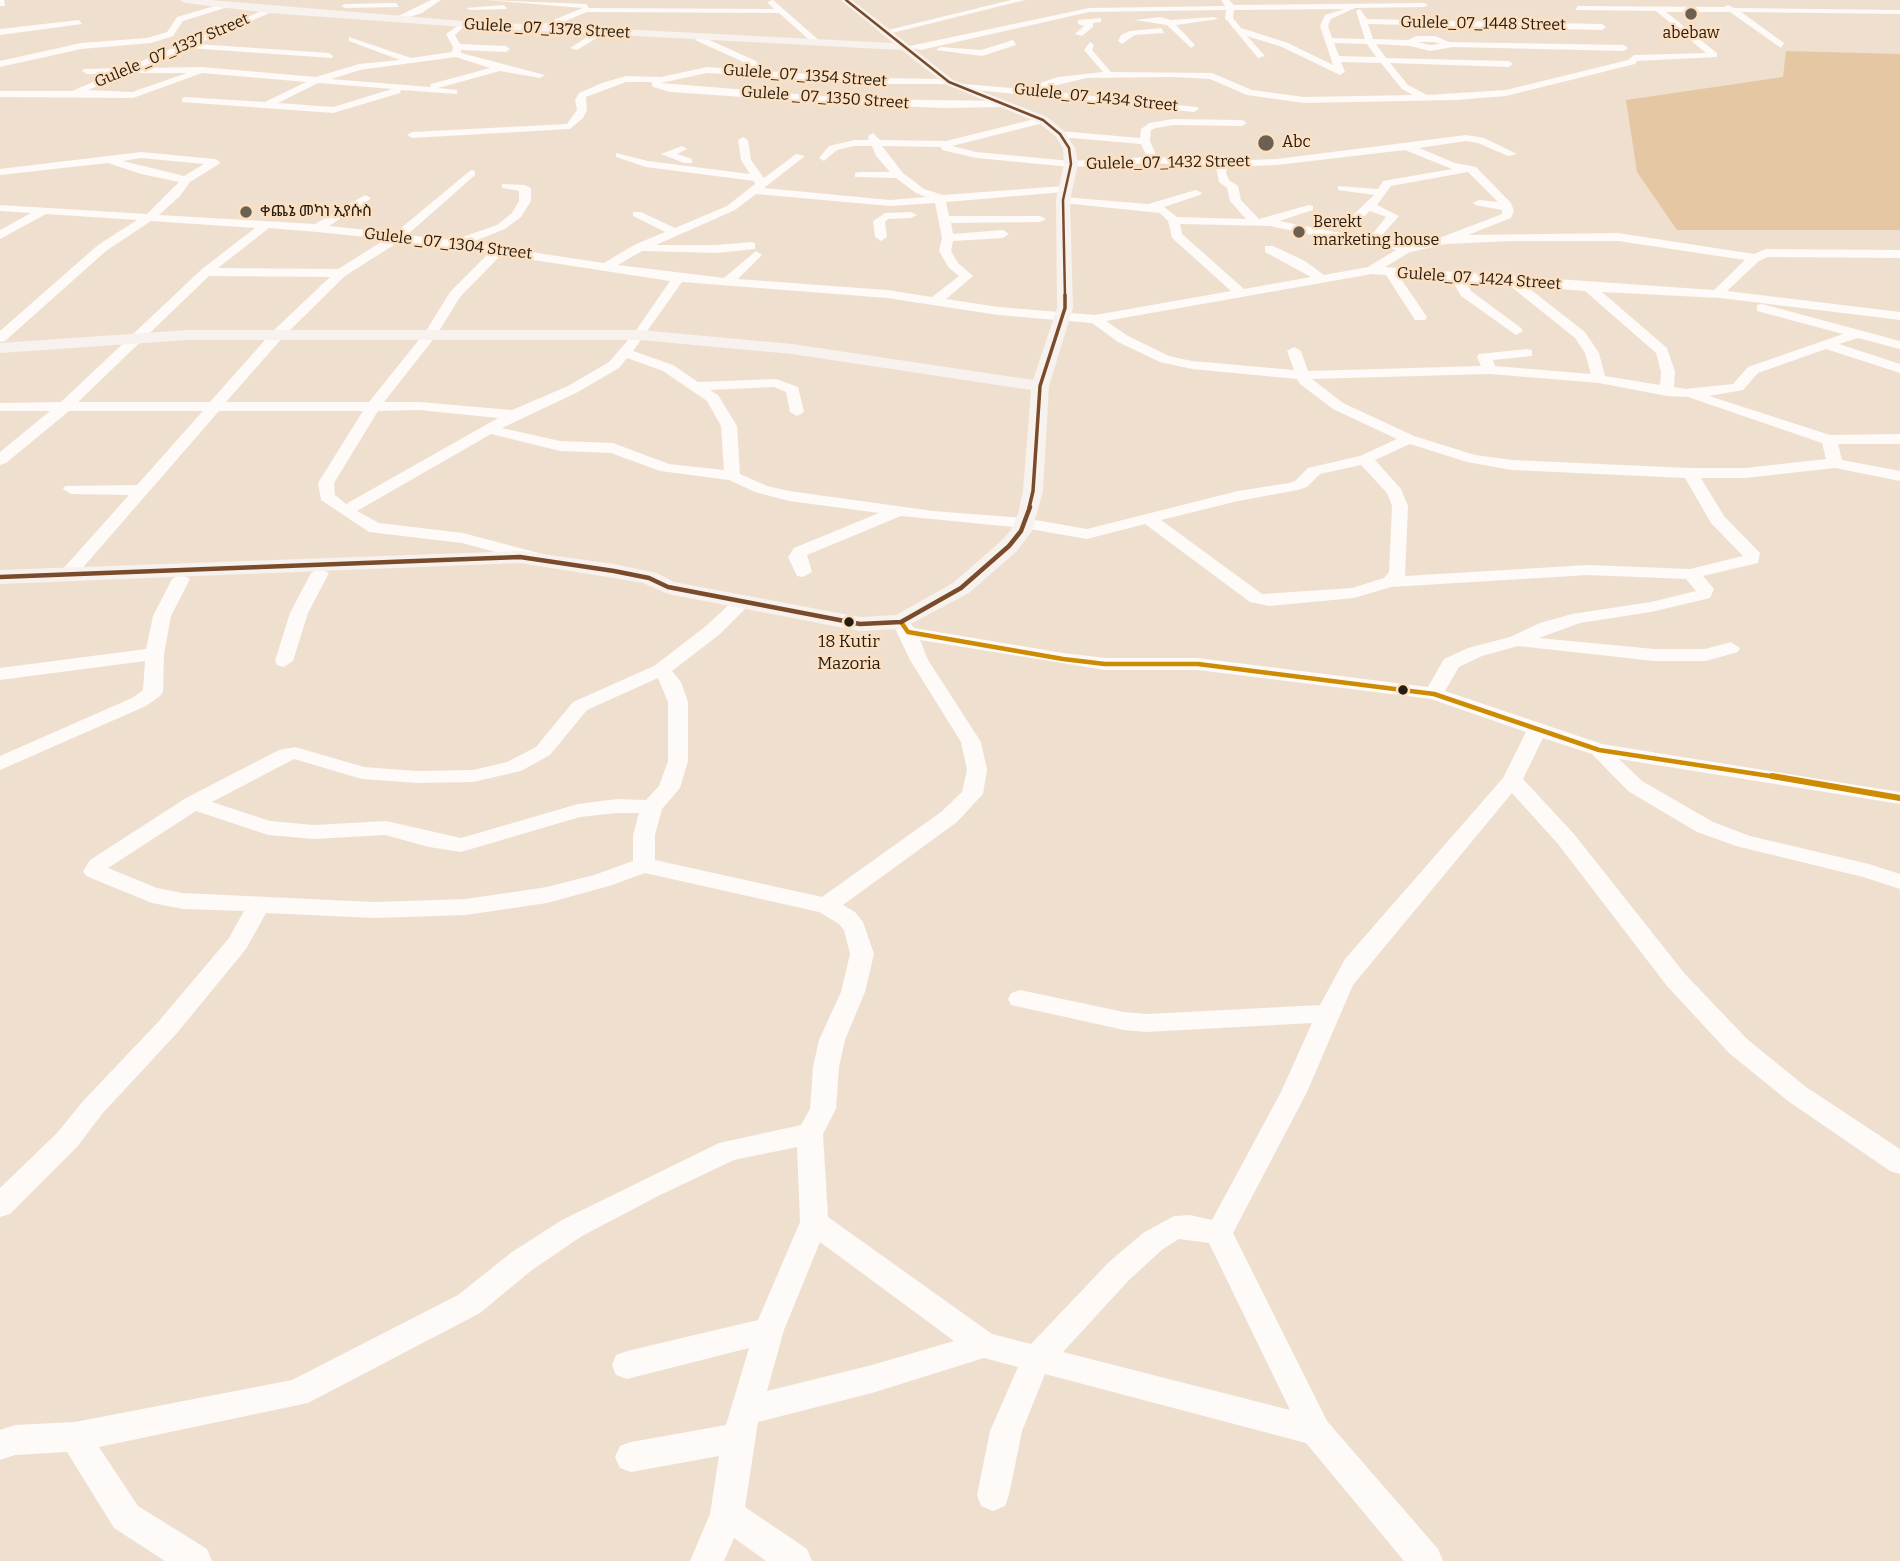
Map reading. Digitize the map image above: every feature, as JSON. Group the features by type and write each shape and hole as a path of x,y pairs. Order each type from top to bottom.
{"main road":[{"name":"Gulele _07_1378 Street","path":"185,0 394,20 912,49"},
{"path":"0,586 504,565 668,587 848,623 905,627 961,588 1009,546 1024,523 1033,491 1040,386 1065,308 1063,194 1071,164 1068,144 1042,120 953,83 912,49 884,32 847,0"},
{"path":"0,348 136,338 278,334 640,335 792,349 1040,386"},
{"path":"0,577 476,558 545,560 649,578 668,587"}],"street":[{"path":"324,14 360,0"},
{"path":"394,20 419,11 437,0"},
{"path":"490,0 674,11 779,11"},
{"path":"770,0 779,11 818,43"},
{"path":"847,0 857,0"},
{"path":"884,32 1021,0"},
{"path":"1570,0 1634,58"},
{"path":"1723,0 1729,9 1781,45"},
{"path":"470,8 502,9 515,1"},
{"path":"912,49 1089,9 1228,3 1421,2 1428,23 1429,44 1441,62 1452,72"},
{"path":"1228,3 1229,18 1261,56"},
{"path":"1356,4 1370,42 1384,61 1405,87 1426,98"},
{"path":"1345,81 1324,26 1326,19 1356,4"},
{"path":"148,41 170,34 180,19 225,5"},
{"path":"345,6 396,5"},
{"path":"539,29 587,5"},
{"path":"1578,8 1900,12"},
{"path":"1027,90 1077,76 1107,72 1176,78 1212,76 1241,91 1287,99 1322,101 1426,98 1506,93 1632,62 1634,58 1714,55 1657,8"},
{"path":"1079,34 1090,25 1081,22 1102,21 1089,9"},
{"name":"Gulele _07_1337 Street","path":"76,92 269,10"},
{"path":"665,22 674,11"},
{"path":"1122,41 1133,33 1229,18"},
{"path":"1128,20 1160,19 1174,26 1191,46"},
{"name":"Gulele_07_1448 Street","path":"1364,21 1542,23 1602,27"},
{"path":"0,32 79,22"},
{"path":"1542,23 1554,46 1563,55"},
{"path":"463,24 450,34 456,50 489,65 540,75"},
{"path":"724,24 724,40"},
{"path":"1487,24 1508,64 1516,72"},
{"path":"44,27 51,35"},
{"path":"1238,30 1285,46 1371,98"},
{"path":"574,48 600,33"},
{"path":"912,49 982,53 1018,45 970,36"},
{"path":"698,38 753,63 759,72"},
{"path":"352,39 412,62"},
{"path":"1330,40 1410,43 1416,39 1429,44 1625,48"},
{"path":"0,64 81,46 148,41 329,56"},
{"path":"1090,45 1088,50 1107,72"},
{"path":"267,105 317,80 359,67 412,62 456,50 506,49"},
{"path":"219,84 283,52"},
{"path":"0,54 26,57"},
{"path":"489,65 520,59"},
{"path":"1337,59 1508,64"},
{"path":"1107,72 1115,63"},
{"path":"1571,65 1580,74"},
{"path":"423,90 500,68"},
{"path":"0,94 76,92 133,95 202,70"},
{"path":"87,71 202,70 454,92"},
{"name":"Gulele_07_1354 Street","path":"661,80 707,70 953,83"},
{"path":"1077,76 1116,87"},
{"path":"412,135 570,126 582,110 580,100 583,95 617,81 661,80"},
{"name":"Gulele _07_1350 Street","path":"661,80 656,85 670,89 945,105 1003,104"},
{"path":"1524,80 1531,88"},
{"name":"Gulele_07_1434 Street","path":"953,83 1191,104"},
{"path":"442,84 467,87"},
{"path":"208,89 185,100 327,110 408,88"},
{"path":"50,93 107,99"},
{"path":"824,158 833,148 854,143 946,146 983,133 1042,120"},
{"path":"1153,160 1145,141 1146,129 1153,125 1173,122 1242,124"},
{"path":"872,131 874,144 899,175 920,191 940,198"},
{"path":"1060,134 1145,141"},
{"path":"1376,240 1377,233 1392,216 1369,206 1387,183 1472,169 1477,163 1472,138"},
{"name":"Gulele_07_1432 Street","path":"946,146 976,155 1071,164 1153,160 1222,164 1277,162 1472,138 1512,154"},
{"path":"743,140 746,160 758,184"},
{"path":"1407,147 1453,166 1472,169 1507,207 1507,216 1447,240"},
{"path":"682,149 666,154 690,162 689,170"},
{"path":"1170,161 1176,152 1185,149"},
{"path":"0,172 141,155 215,162 186,180 176,194 150,216 102,248 0,338"},
{"path":"620,155 646,164 860,200 899,203 940,198 1063,194 1152,207 1163,210 1174,220 1177,235 1241,293"},
{"path":"608,266 638,248 710,219 800,156"},
{"path":"109,160 164,177 186,180"},
{"path":"1133,162 1144,170"},
{"path":"1222,164 1224,182 1232,186 1236,201 1258,222"},
{"path":"97,170 136,169"},
{"path":"67,575 278,334 341,273 398,237 471,173"},
{"path":"859,176 899,175"},
{"path":"1414,179 1424,187"},
{"path":"456,244 501,227 517,215 525,201 525,188 506,187"},
{"path":"1342,188 1381,193"},
{"path":"1152,207 1196,193"},
{"path":"317,228 365,198"},
{"path":"935,301 967,276 949,260 945,251 948,238 940,198"},
{"path":"850,215 860,200"},
{"path":"1479,204 1507,207"},
{"name":"Gulele _07_1304 Street","path":"0,208 317,228 456,244 678,278 935,301 1061,317"},
{"path":"1258,222 1309,208"},
{"path":"1351,223 1361,209 1378,211"},
{"path":"0,236 45,210"},
{"path":"637,214 675,232"},
{"path":"881,237 879,221 885,216 1040,219"},
{"path":"1174,220 1258,222 1335,236 1376,240 1406,249"},
{"path":"0,460 66,407 206,272 267,224"},
{"path":"948,238 1003,234"},
{"path":"1372,270 1406,249 1447,240 1524,236 1618,237 1755,258"},
{"path":"638,248 753,250 727,282"},
{"path":"1269,249 1301,264 1321,278"},
{"path":"499,250 455,295 431,333 373,406 326,484 327,496 345,511 375,528 463,538 545,560"},
{"path":"1900,254 1774,252 1755,258 1721,288 1720,294 1793,318 1900,345"},
{"name":"Gulele_07_1424 Street","path":"1061,317 1095,319 1372,270 1720,294 1893,316"},
{"path":"206,272 341,273"},
{"path":"1390,272 1420,317"},
{"path":"1456,277 1466,293 1516,331"},
{"path":"345,511 488,429 614,365 640,335 678,278"},
{"path":"1511,280 1580,335 1592,353 1599,379"},
{"path":"1589,287 1662,351 1668,372 1667,392"},
{"path":"1877,338 1893,316"},
{"path":"1095,319 1123,339 1175,362 1305,375 1490,370 1599,379 1686,393 1725,391 1738,387 1753,370 1859,333"},
{"path":"1827,345 1900,369"},
{"path":"1294,351 1305,375 1305,382 1338,406 1409,439 1463,456 1512,465 1690,473 1745,473 1835,463 1900,475"},
{"path":"625,352 668,368 713,398 729,425 732,476"},
{"path":"1490,370 1484,357 1527,352"},
{"path":"698,386 776,383 793,390 797,412"},
{"path":"1686,393 1829,440 1900,439"},
{"path":"0,407 439,407 514,415"},
{"path":"488,429 560,446 613,447 666,468 732,476 778,494 899,511 1024,523 1087,534 1238,496 1292,487 1301,484 1314,471 1365,459 1409,439"},
{"path":"1829,440 1835,463"},
{"path":"1365,459 1395,492 1400,506 1398,573 1390,582"},
{"path":"1149,519 1256,598 1279,601 1354,593 1390,582 1573,570 1693,575 1745,562 1753,557 1717,519 1690,473"},
{"path":"71,489 143,490"},
{"path":"803,572 797,557 800,552 899,511"},
{"path":"284,661 299,613 320,573"},
{"path":"1434,694 1451,663 1475,652 1578,618 1651,607 1704,594 1703,585 1693,575"},
{"path":"0,764 146,698 153,692 155,654 162,616 181,579"},
{"path":"707,1561 727,1514 742,1424 769,1330 814,1222 810,1133 823,1109 826,1066 832,1040 853,992 862,954 855,928 847,918 826,906 644,865 601,881 547,895 466,907 374,910 169,899 152,895 94,871 98,865 194,803 286,754 295,753 362,773 416,777 473,776 514,767 543,751 586,702 625,688 661,670 713,630 742,602"},
{"path":"905,627 1084,662 1198,664 1434,694 1536,731 1599,750 1657,757 1900,798"},
{"path":"826,906 949,817 972,794 977,770 971,743 919,660 905,627"},
{"path":"1517,640 1654,655 1706,655 1731,648"},
{"path":"0,674 155,654"},
{"path":"644,865 644,835 652,807 669,788 678,761 678,702 671,682 661,670"},
{"path":"1219,1233 1294,1092 1342,983 1354,965 1512,780 1536,731"},
{"path":"1599,750 1636,786 1705,827 1744,841 1900,881"},
{"path":"1512,780 1566,839 1676,980 1738,1046 1797,1094 1900,1163"},
{"path":"194,803 268,828 314,832 386,828 429,840 461,845 578,811 617,806 652,807"},
{"path":"0,1206 67,1140 93,1107 169,1027 238,943 260,903"},
{"path":"1020,999 1124,1021 1147,1023 1329,1013"},
{"path":"0,1445 15,1440 75,1437 297,1393 469,1304 572,1228 650,1187 729,1150 810,1133"},
{"path":"814,1222 984,1345 1316,1431"},
{"path":"993,1495 1006,1431 1037,1358 1119,1271 1153,1241 1174,1228 1190,1227 1219,1233"},
{"path":"1219,1233 1316,1431 1426,1561"},
{"path":"626,1365 769,1330"},
{"path":"631,1457 742,1424 872,1379 984,1345"},
{"path":"75,1437 126,1517 195,1561"},
{"path":"727,1514 795,1561"}],"shaded area":[{"path":"1786,51 1900,54 1900,230 1677,230 1637,172 1626,100 1783,77"}],"transit line":[{"path":"0,577 520,557 614,571 649,578 668,587 860,624 901,622 961,588 1009,546 1021,531 1028,514 1033,491 1040,386 1065,308 1063,200 1071,164 1069,148 1060,134 1043,120 949,82 846,0"},
{"path":"901,622 908,632 1063,659 1105,664 1198,664 1434,694 1599,750 1657,757 1900,798"}],"place":[{"name":"abebaw","path":"1691,14"},
{"name":"Abc","path":"1266,143"},
{"name":"ቀጨኔ መካነ ኢየሱስ","path":"246,212"},
{"name":"Berekt marketing house","path":"1299,232"},
{"name":"18 Kutir Mazoria","path":"849,622"}]}
